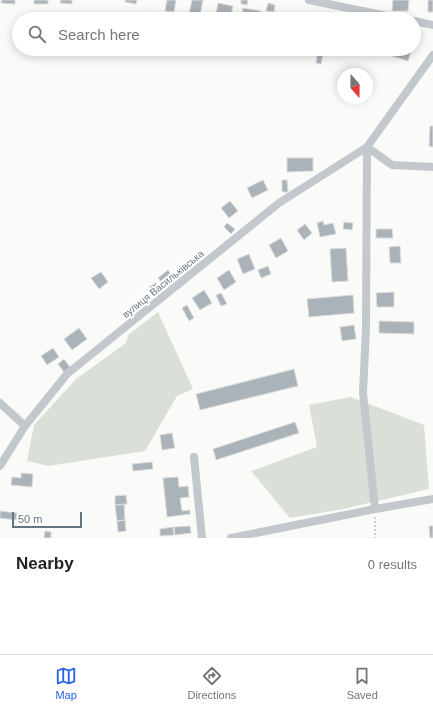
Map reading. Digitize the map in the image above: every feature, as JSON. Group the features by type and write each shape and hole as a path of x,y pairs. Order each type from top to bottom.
{"street":[{"path":"309,0 368,12"},
{"path":"421,22 433,25"},
{"name":"вулиця Васильківська","path":"0,466 25,426 67,374 279,203 367,147 433,55"},
{"path":"367,147 392,165 433,167"},
{"path":"367,147 366,329 363,393 375,509"},
{"path":"0,404 25,426"},
{"path":"194,457 202,538"},
{"path":"231,538 433,499"}],"path":[{"path":"375,509 375,538"}],"shaded area":[{"path":"158,312 193,389 177,396 145,451 48,466 27,461 34,425 76,379 126,343 128,335"},
{"path":"351,397 424,425 429,489 343,509 290,518 251,471 317,447 309,405"}],"building":[{"path":"2,0 15,0 15,4 1,3"},
{"path":"34,0 48,0 48,4 34,4"},
{"path":"61,0 72,0 72,4 60,3"},
{"path":"125,0 137,0 136,4 125,2"},
{"path":"167,0 176,0 174,12 165,11"},
{"path":"192,0 203,0 201,12 189,12"},
{"path":"241,0 248,0 247,5 241,4"},
{"path":"393,0 409,0 408,11 392,11"},
{"path":"428,0 433,0 433,12 428,12"},
{"path":"218,3 233,6 232,12 216,12"},
{"path":"268,3 275,5 274,12 266,11"},
{"path":"243,8 261,11 261,12 242,12"},
{"path":"317,56 323,56 321,64 316,63"},
{"path":"392,56 410,56 408,61"},
{"path":"430,126 433,126 433,147 429,146"},
{"path":"287,158 313,158 313,171 287,172"},
{"path":"263,180 268,190 252,198 247,188"},
{"path":"282,180 287,180 288,192 282,192"},
{"path":"230,201 238,211 229,218 221,208"},
{"path":"323,221 324,225 333,223 336,234 320,237 317,223"},
{"path":"344,222 353,223 352,230 343,229"},
{"path":"227,223 235,229 231,234 224,227"},
{"path":"305,224 312,233 304,240 297,230"},
{"path":"376,229 392,229 393,238 376,238"},
{"path":"281,238 288,251 276,258 269,245"},
{"path":"400,246 401,263 390,263 389,247"},
{"path":"346,248 348,281 332,282 330,249"},
{"path":"249,254 255,269 243,274 237,259"},
{"path":"268,266 271,274 261,278 258,270"},
{"path":"168,270 172,276 163,284 158,278"},
{"path":"229,270 236,282 224,290 217,278"},
{"path":"101,272 108,282 99,289 91,278"},
{"path":"156,283 158,287 151,291 149,287"},
{"path":"204,290 212,303 200,310 192,298"},
{"path":"394,292 394,307 377,307 376,293"},
{"path":"221,293 227,304 221,306 216,295"},
{"path":"353,295 354,313 309,317 307,299"},
{"path":"187,305 194,318 189,321 182,308"},
{"path":"379,321 414,322 414,334 379,333"},
{"path":"354,325 356,339 342,341 340,327"},
{"path":"79,328 87,339 72,350 64,339"},
{"path":"53,348 59,357 47,365 41,356"},
{"path":"64,359 70,367 64,372 58,364"},
{"path":"294,369 298,386 200,410 196,394"},
{"path":"295,422 299,433 216,460 213,449"},
{"path":"172,433 175,448 162,450 160,435"},
{"path":"152,462 153,469 133,471 132,464"},
{"path":"21,473 33,474 32,487 11,485 12,477 21,478"},
{"path":"178,477 179,487 188,486 189,497 180,498 182,511 190,510 190,514 167,517 163,478"},
{"path":"126,495 127,504 115,505 115,496"},
{"path":"124,504 125,520 117,521 115,505"},
{"path":"0,511 17,513 16,520 0,518"},
{"path":"125,520 126,531 118,532 117,521"},
{"path":"190,526 191,533 175,535 174,527"},
{"path":"429,526 433,526 433,538 430,538"},
{"path":"173,527 174,535 160,536 160,529"},
{"path":"45,531 51,532 51,538 44,538"}]}
